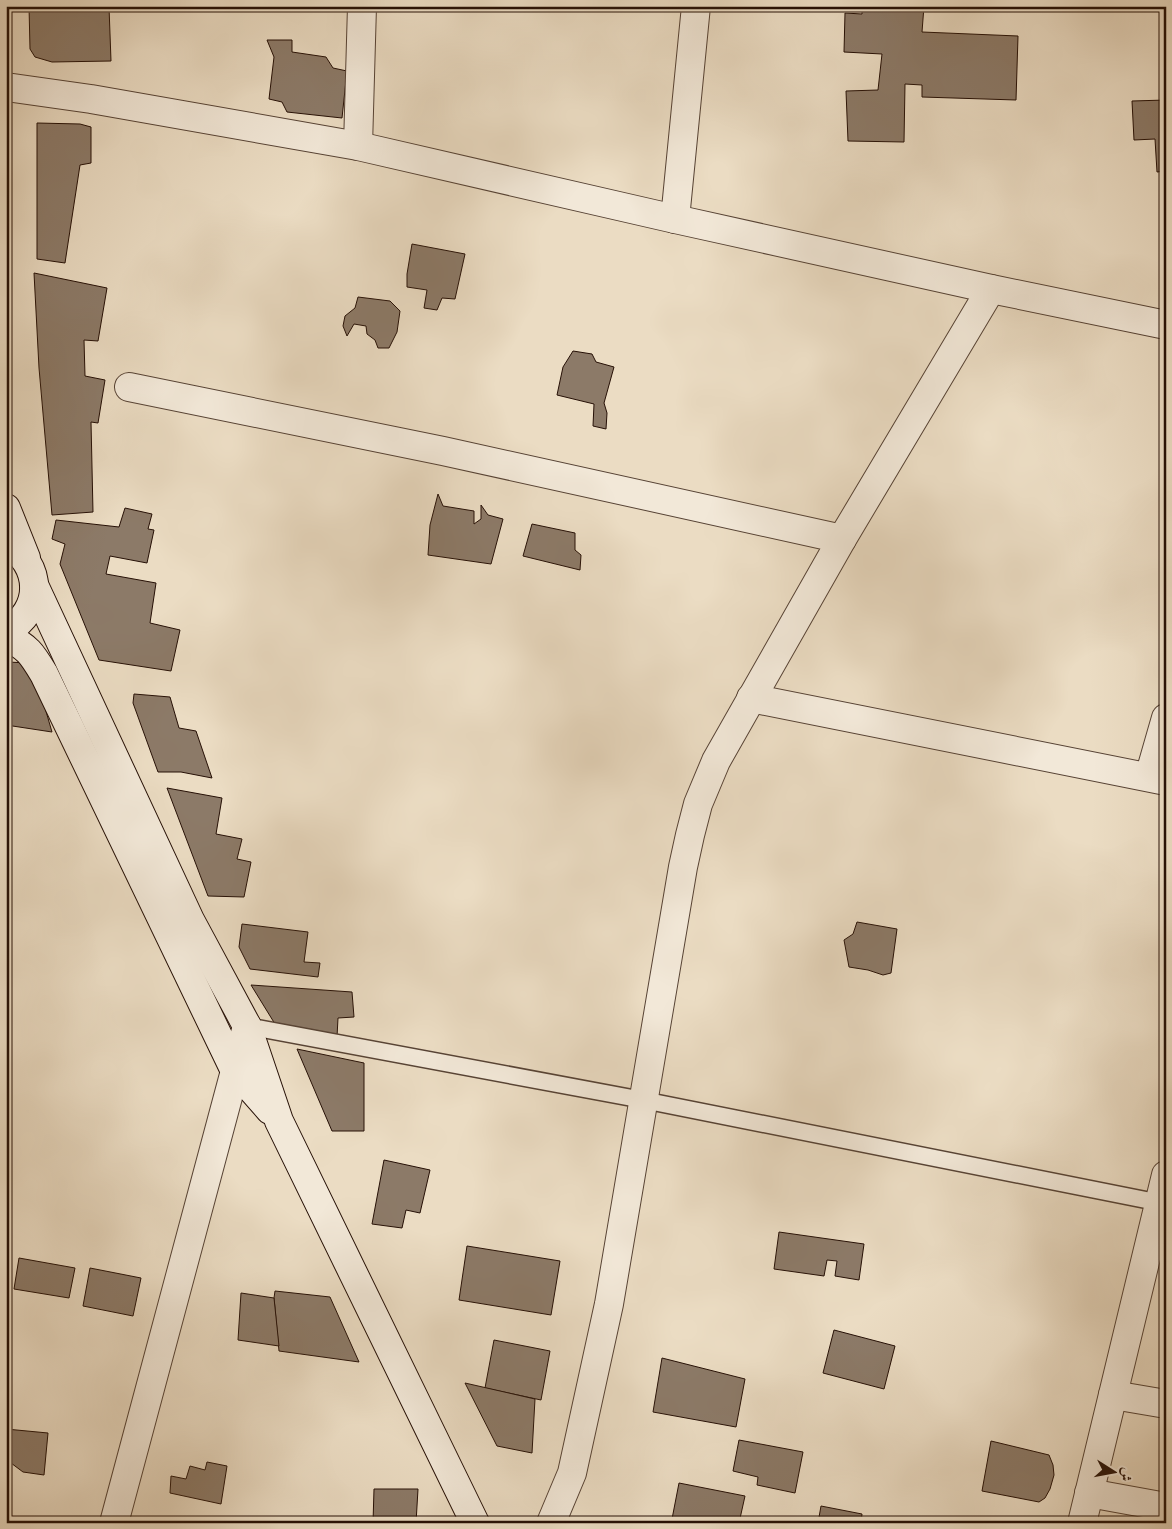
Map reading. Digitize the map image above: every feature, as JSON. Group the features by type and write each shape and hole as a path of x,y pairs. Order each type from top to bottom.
{"street":[{"path":"358,146 362,6"},
{"path":"675,219 696,6"},
{"path":"6,87 358,146 675,219 991,289 1166,325"},
{"path":"551,1523 572,1474 610,1304 643,1100 690,835 698,804 716,762 751,698 842,539 991,289"},
{"path":"129,387 444,451 842,539"},
{"path":"6,508 34,580 190,920 247,1026 279,1121 475,1523"},
{"path":"6,543 16,549 27,561 34,580 34,594 28,612 17,626 6,631"},
{"path":"6,637 24,646 34,657 44,674 234,1069 279,1121"},
{"path":"751,698 1157,779 1166,718"},
{"path":"114,1523 247,1026"},
{"path":"1082,1523 1163,1204 1166,1175"},
{"path":"1113,1395 1166,1404"},
{"path":"1089,1493 1166,1507"}],"lane":[{"path":"247,1026 643,1100 1163,1204"}],"building":[{"path":"29,6 109,7 111,61 52,62 35,57 30,49"},
{"path":"862,6 924,6 922,32 1018,36 1016,100 922,97 922,85 905,84 904,142 848,141 846,91 878,90 882,54 844,52 845,13 862,14"},
{"path":"267,40 292,40 292,52 326,57 333,68 347,71 342,118 287,112 282,102 269,99 274,57"},
{"path":"1166,100 1166,171 1157,172 1155,139 1134,140 1132,101"},
{"path":"37,123 80,124 91,127 91,163 80,165 65,263 37,259"},
{"path":"412,244 465,254 455,299 442,298 437,310 424,308 427,290 407,287 407,274"},
{"path":"34,273 107,288 98,341 84,340 85,376 105,380 98,423 91,422 93,512 52,515 39,368"},
{"path":"358,297 390,301 400,311 397,332 389,348 378,348 375,340 367,334 366,326 354,324 347,336 343,326 345,316 355,308"},
{"path":"573,351 592,354 596,362 614,367 604,403 607,413 606,429 593,426 594,404 557,395 563,367"},
{"path":"438,494 443,506 474,511 474,524 481,519 481,505 488,515 503,519 491,564 428,555 430,525"},
{"path":"125,508 152,514 148,529 154,530 147,563 110,556 106,574 156,583 150,623 180,630 171,671 99,660 60,564 65,544 52,539 56,520 119,527"},
{"path":"532,524 575,533 575,550 581,555 580,570 523,556"},
{"path":"6,662 32,663 52,732 6,725"},
{"path":"134,694 170,697 179,728 196,731 212,778 181,772 158,772 133,703"},
{"path":"167,788 222,798 216,834 242,839 237,859 251,862 244,897 208,896"},
{"path":"857,922 897,929 891,973 883,975 849,967 844,940 853,934"},
{"path":"242,924 308,932 304,962 320,963 318,977 250,969 239,947"},
{"path":"251,985 352,992 354,1017 338,1018 337,1037 275,1024"},
{"path":"297,1049 364,1063 364,1131 332,1131"},
{"path":"384,1160 430,1170 420,1213 406,1210 402,1228 372,1224"},
{"path":"779,1232 864,1244 859,1280 835,1276 837,1261 827,1260 824,1276 774,1269"},
{"path":"467,1246 560,1261 551,1315 459,1300"},
{"path":"19,1258 75,1268 69,1298 14,1289"},
{"path":"90,1268 141,1278 133,1316 83,1306"},
{"path":"275,1291 330,1297 359,1362 279,1351"},
{"path":"241,1293 274,1298 279,1346 238,1340"},
{"path":"834,1330 895,1346 884,1389 823,1373"},
{"path":"494,1340 550,1351 541,1400 485,1388"},
{"path":"662,1358 745,1379 736,1427 653,1412"},
{"path":"465,1383 535,1399 532,1453 497,1446"},
{"path":"6,1429 48,1433 44,1475 23,1472 11,1463 6,1464"},
{"path":"739,1440 803,1452 795,1493 757,1485 758,1477 733,1471"},
{"path":"991,1441 1049,1455 1054,1475 1045,1498 1039,1502 982,1491"},
{"path":"207,1462 227,1466 221,1504 170,1493 171,1476 186,1479 190,1466 205,1470"},
{"path":"679,1483 745,1496 739,1523 728,1523 708,1518 707,1523 672,1519"},
{"path":"374,1489 418,1489 416,1523 373,1523"},
{"path":"821,1506 862,1514 861,1523 818,1523"},
{"path":"584,1518 609,1523 583,1523"}]}
